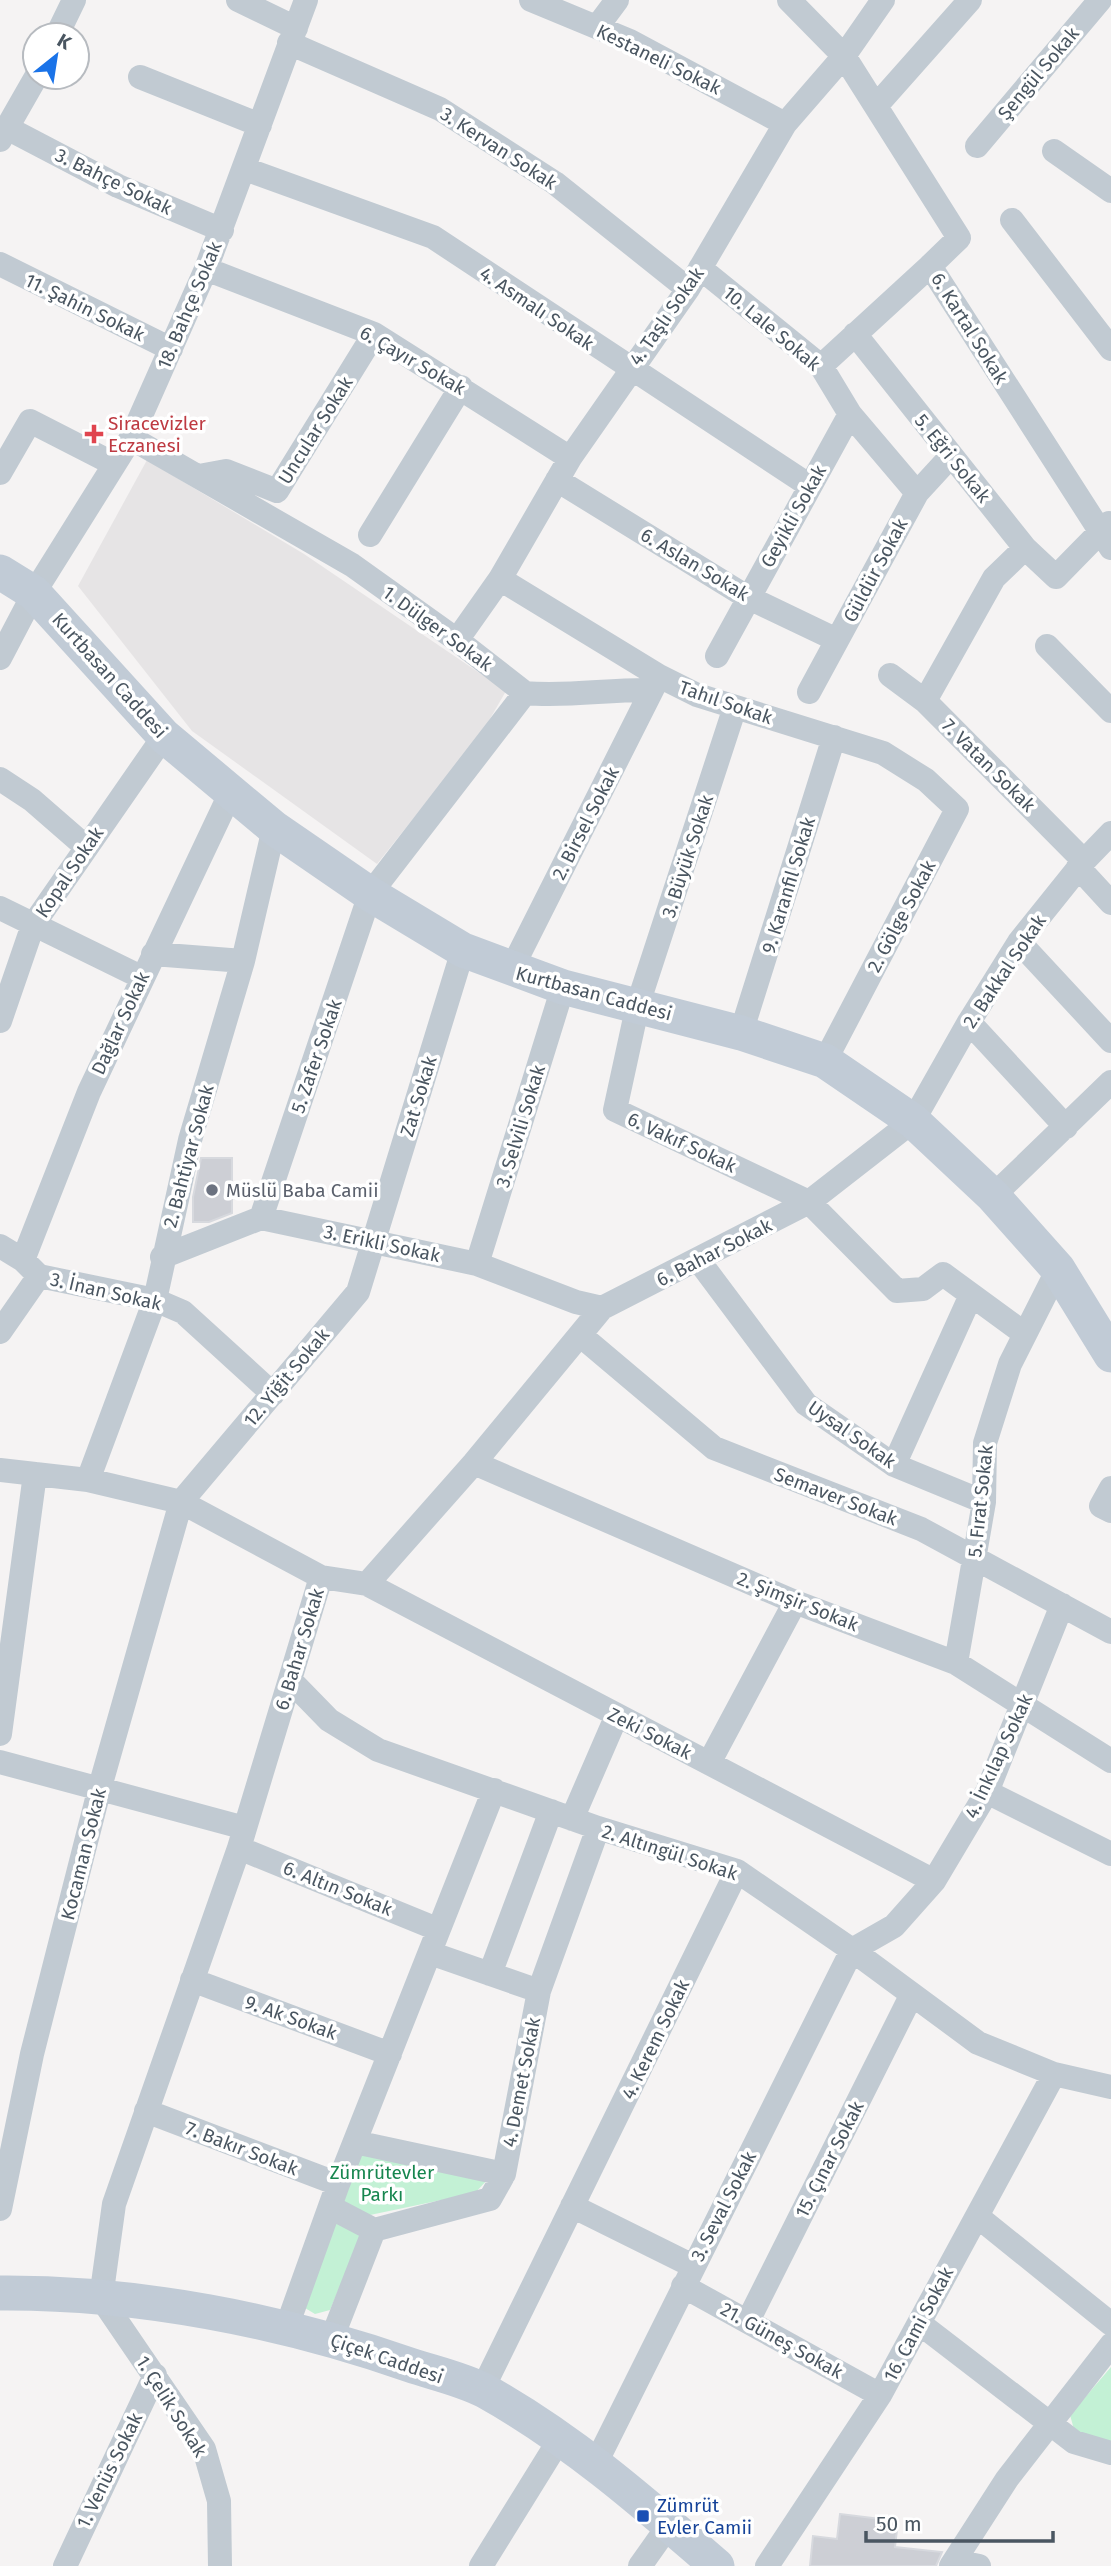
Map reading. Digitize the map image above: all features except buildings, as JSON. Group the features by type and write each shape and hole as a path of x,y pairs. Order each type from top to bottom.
{"main road":[{"name":"Kurtbasan Caddesi","path":"0,572 34,593 164,736 274,828 370,894 463,950 511,970 563,987 638,1004 741,1033 825,1061 914,1121 993,1196 1058,1269 1109,1347"},
{"name":"Çiçek Caddesi","path":"0,2293 57,2292 236,2316 332,2338 482,2390 561,2437 596,2463 717,2566"}],"street":[{"path":"64,21 74,0"},
{"name":"3. Kervan Sokak","path":"237,0 293,36 440,108 694,279"},
{"name":"18. Bahçe Sokak","path":"0,658 34,593 131,438 222,230 306,0"},
{"name":"Kestaneli Sokak","path":"531,0 630,41 785,124"},
{"path":"597,27 617,0"},
{"name":"6. Kartal Sokak","path":"789,0 844,56 959,238 930,266 1108,534"},
{"name":"4. Taşlı Sokak","path":"457,639 500,579 570,458 629,369 694,279 785,124 844,56 883,0"},
{"path":"876,106 970,0"},
{"name":"Şengül Sokak","path":"976,146 1100,0"},
{"path":"139,77 260,125"},
{"path":"5,135 29,91"},
{"name":"3. Bahçe Sokak","path":"5,135 222,230"},
{"path":"1054,151 1111,190"},
{"name":"4. Asmalı Sokak","path":"245,169 433,237 629,369 810,486"},
{"path":"1012,220 1111,349"},
{"name":"11. Şahin Sokak","path":"0,264 171,349"},
{"path":"821,366 930,266"},
{"name":"6. Çayır Sokak","path":"206,269 374,334 570,458"},
{"name":"10. Lale Sokak","path":"694,279 821,366 850,414 917,493"},
{"name":"Uncular Sokak","path":"200,476 226,471 277,491 374,334"},
{"name":"5. Eğri Sokak","path":"855,334 1025,548 1056,577 1108,534"},
{"path":"370,535 461,387"},
{"name":"Geyikli Sokak","path":"717,656 747,597 850,414"},
{"path":"0,473 30,421 114,464"},
{"name":"1. Dülger Sokak","path":"131,438 352,565 457,639 525,693"},
{"name":"Güldür Sokak","path":"808,692 917,493 951,456"},
{"name":"6. Aslan Sokak","path":"557,480 747,597 837,640"},
{"path":"925,701 994,578 1025,548"},
{"name":"Tahıl Sokak","path":"500,579 655,683 883,752 926,780"},
{"path":"1047,646 1111,711"},
{"name":"7. Vatan Sokak","path":"890,675 925,701 1081,864 1111,903"},
{"path":"370,894 525,693 561,696 655,683"},
{"name":"2. Birsel Sokak","path":"511,970 655,683"},
{"name":"3. Büyük Sokak","path":"638,1004 735,707"},
{"name":"Kopal Sokak","path":"0,1021 33,925 164,736"},
{"name":"9. Karanfil Sokak","path":"741,1033 834,737"},
{"path":"0,779 32,800 86,847"},
{"name":"2. Gölge Sokak","path":"825,1061 957,809 926,780"},
{"name":"Dağlar Sokak","path":"0,1332 31,1268 89,1092 141,977 231,792"},
{"name":"2. Bahtiyar Sokak","path":"88,1480 155,1300 162,1257 190,1140 243,961 274,828"},
{"name":"2. Bakkal Sokak","path":"914,1121 969,1022 1019,942 1081,864 1111,833"},
{"name":"5. Zafer Sokak","path":"261,1218 370,894"},
{"path":"0,908 141,977"},
{"path":"1019,942 1111,1041"},
{"name":"Zat Sokak","path":"372,1241 463,950"},
{"path":"153,954 243,961"},
{"name":"3. Selvili Sokak","path":"477,1264 563,987"},
{"name":"6. Vakıf Sokak","path":"638,1004 615,1110 809,1202"},
{"path":"969,1022 1066,1127"},
{"path":"993,1196 1111,1082"},
{"name":"6. Bahar Sokak","path":"101,2298 114,2204 242,1838 321,1577 367,1584 474,1463 602,1308 699,1261 809,1202 914,1121"},
{"path":"809,1202 897,1291 923,1289 943,1274 1025,1334"},
{"path":"162,1257 261,1218"},
{"name":"3. Erikli Sokak","path":"261,1218 477,1264 576,1302 602,1308"},
{"name":"12. Yiğit Sokak","path":"181,1502 358,1292 372,1241"},
{"name":"3. İnan Sokak","path":"0,1246 31,1268 155,1300 183,1312 273,1394"},
{"name":"Uysal Sokak","path":"699,1261 806,1404 894,1465 984,1502"},
{"name":"5. Fırat Sokak","path":"956,1663 984,1502 985,1443 1010,1364 1058,1269"},
{"path":"894,1465 971,1295"},
{"name":"Semaver Sokak","path":"580,1335 714,1448 920,1529 1111,1632"},
{"name":"2. Şimşir Sokak","path":"474,1463 795,1602 956,1663 1111,1761"},
{"path":"0,1470 88,1480 181,1502 321,1577"},
{"path":"0,1734 34,1474"},
{"path":"1111,1488 1101,1506 1111,1511"},
{"name":"Kocaman Sokak","path":"0,2209 32,2054 100,1787 181,1502"},
{"name":"Zeki Sokak","path":"367,1584 934,1881"},
{"path":"709,1763 795,1602"},
{"name":"4. İnkılap Sokak","path":"852,1950 894,1926 934,1881 987,1792 1062,1605"},
{"name":"2. Altıngül Sokak","path":"290,1680 329,1720 378,1750 598,1828 737,1871 852,1950 978,2043 1054,2074 1111,2087"},
{"path":"491,1974 562,1815 617,1716"},
{"name":"6. Altın Sokak","path":"0,1762 100,1787 242,1838 438,1928"},
{"path":"286,2329 338,2184 494,1790"},
{"path":"987,1792 1111,1854"},
{"name":"4. Demet Sokak","path":"374,2230 490,2199 503,2174 540,1991 598,1828"},
{"name":"4. Kerem Sokak","path":"482,2390 737,1871"},
{"name":"3. Seval Sokak","path":"596,2463 852,1950"},
{"name":"4. Demet Sokak","path":"430,1953 540,1991"},
{"name":"9. Ak Sokak","path":"192,1980 390,2054"},
{"name":"15. Çınar Sokak","path":"748,2321 911,1996"},
{"name":"16. Cami Sokak","path":"766,2566 880,2395 1054,2074"},
{"name":"7. Bakır Sokak","path":"146,2111 338,2184"},
{"name":"4. Demet Sokak","path":"355,2143 503,2174"},
{"path":"572,2206 688,2276"},
{"path":"330,2207 374,2230 332,2338"},
{"path":"962,2564 1048,2424 1111,2341 977,2216"},
{"name":"21. Güneş Sokak","path":"688,2276 748,2321 880,2395"},
{"name":"1. Çelik Sokak","path":"101,2298 204,2449 219,2501 220,2566"},
{"path":"919,2323 1074,2442 1111,2453"},
{"name":"1. Venüs Sokak","path":"65,2566 155,2375"},
{"path":"481,2566 561,2437"},
{"path":"640,2566 669,2525"}],"shaded area":[{"path":"147,460 304,554 506,691 483,731 377,864 192,731 78,586"}],"green space":[{"name":"Zümrütevler Parkı","path":"360,2149 488,2179 475,2193 370,2215 330,2310 315,2314 305,2308"},
{"path":"1111,2367 1111,2442 1075,2433 1070,2415"}],"place":[{"name":"Siracevizler Eczanesi","path":"94,434"},
{"name":"Müslü Baba Camii","path":"212,1190"},
{"name":"Zümrüt Evler Camii","path":"643,2516"}]}
